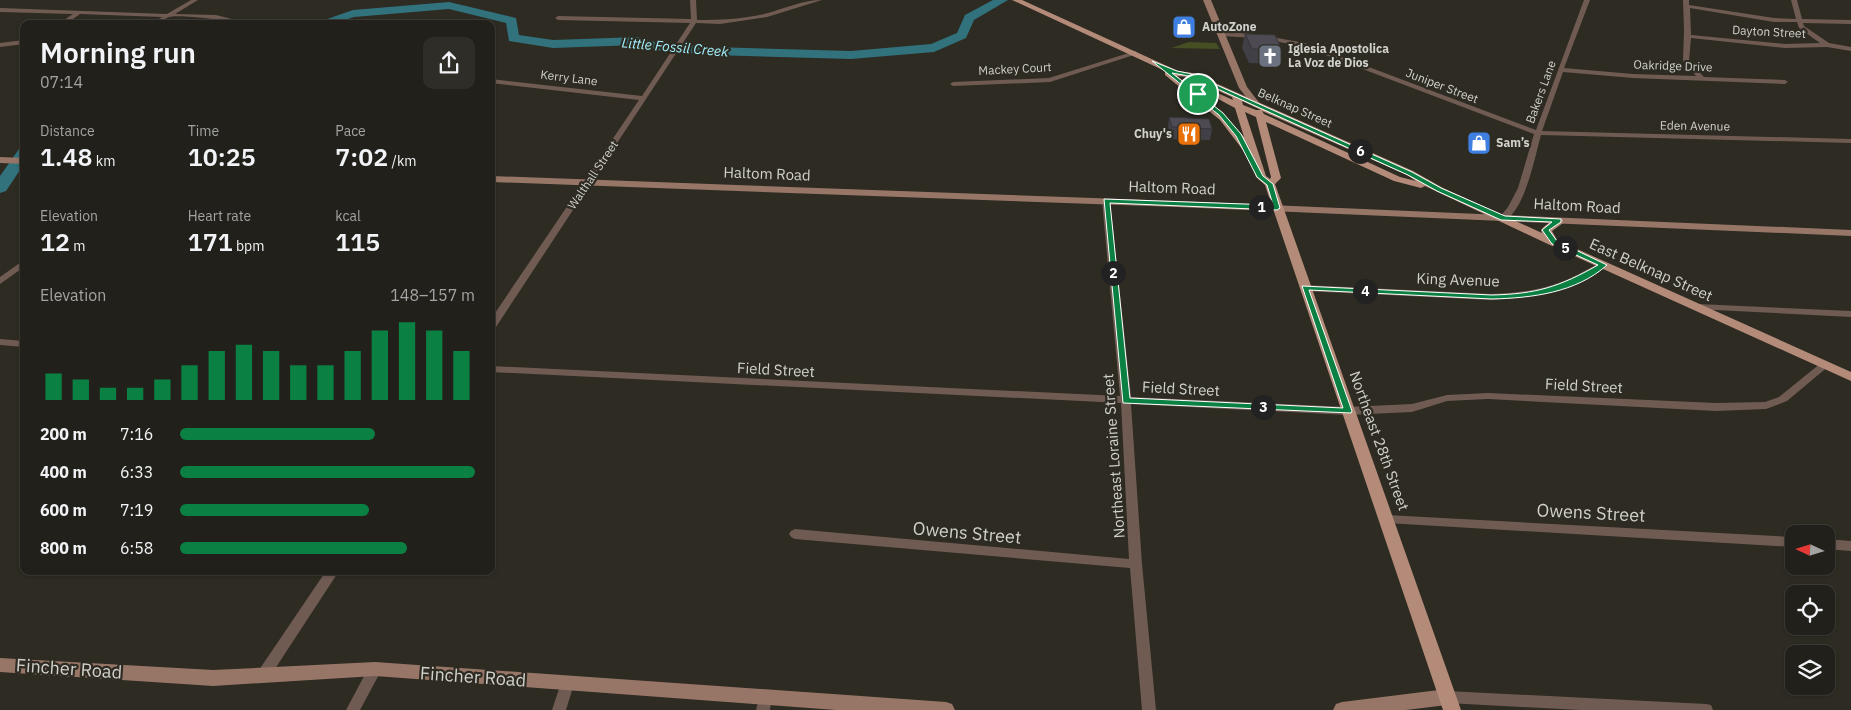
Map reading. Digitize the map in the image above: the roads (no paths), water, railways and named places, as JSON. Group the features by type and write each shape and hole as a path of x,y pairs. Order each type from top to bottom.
{"main road":[{"path":"1208,0 1243,88 1257,105"},
{"name":"Belknap Street","path":"1019,1 1135,53 1239,107 1397,179 1439,190"},
{"path":"1154,62 1221,114 1239,136 1259,170"},
{"name":"Belknap Street","path":"1176,73 1190,75 1410,174 1439,190"},
{"path":"1236,96 1243,88"},
{"name":"Northeast 28th Street","path":"1236,96 1261,177 1270,184 1450,703"},
{"name":"Northeast 28th Street","path":"1257,105 1276,178 1270,184"},
{"path":"1250,140 1266,138 1270,127 1283,127"},
{"path":"0,160 20,161"},
{"name":"Haltom Road","path":"495,179 1106,201 1851,233"},
{"name":"East Belknap Street","path":"1439,190 1851,377"},
{"path":"1554,243 1546,230 1559,221"},
{"name":"Fincher Road","path":"0,665 213,678 375,669 567,684 764,703 946,710"},
{"path":"1342,710 1450,703"}],"street":[{"path":"161,20 196,0"},
{"path":"693,0 694,22"},
{"path":"558,18 720,22 767,15 819,0"},
{"name":"Bakers Lane","path":"1503,218 1515,205 1525,184 1538,133 1587,0"},
{"path":"1794,0 1801,27 1807,33 1827,45"},
{"path":"1702,79 1686,61 1688,43 1686,36 1687,3 1774,20 1851,22"},
{"path":"0,10 216,16 233,20"},
{"path":"67,20 80,12"},
{"name":"Walthall Street","path":"495,320 694,22"},
{"name":"Juniper Street","path":"1222,34 1255,36 1303,44 1538,133"},
{"name":"Dayton Street","path":"1686,36 1786,46 1827,45 1851,49"},
{"path":"0,45 20,42"},
{"name":"Mackey Court","path":"953,84 1050,80 1135,53"},
{"name":"Oakridge Drive","path":"1561,70 1633,76 1785,82"},
{"name":"Kerry Lane","path":"495,81 644,98"},
{"name":"Eden Avenue","path":"1538,133 1851,141"},
{"name":"Northeast Loraine Street","path":"1106,201 1126,401 1136,564 1149,710"},
{"name":"King Avenue","path":"1305,288 1492,297 1521,296 1544,292 1574,282 1603,265"},
{"path":"0,281 20,266"},
{"path":"1698,307 1851,314"},
{"path":"0,342 20,344"},
{"name":"Field Street","path":"495,369 1348,411 1412,408 1447,398 1488,396 1716,407 1766,404 1784,399 1824,365"},
{"name":"Owens Street","path":"1387,519 1785,541"},
{"name":"Owens Street","path":"795,534 1136,564"},
{"path":"1835,545 1851,546"},
{"path":"264,674 330,575"},
{"path":"353,710 375,669"},
{"path":"559,710 567,684"},
{"path":"1450,703 1706,710"}],"waterway":[{"name":"Little Fossil Creek","path":"333,20 353,14 449,5 512,21 513,38 553,44 638,41 654,46 711,51 851,55 934,48 962,35 969,18 1002,0"},
{"name":"Little Fossil Creek","path":"0,188 20,158"}],"place":[{"name":"AutoZone","path":"1184,27"},
{"name":"Iglesia Apostolica La Voz de Dios","path":"1270,56"},
{"name":"Chuy's","path":"1189,134"},
{"name":"Sam’s","path":"1479,143"}]}
